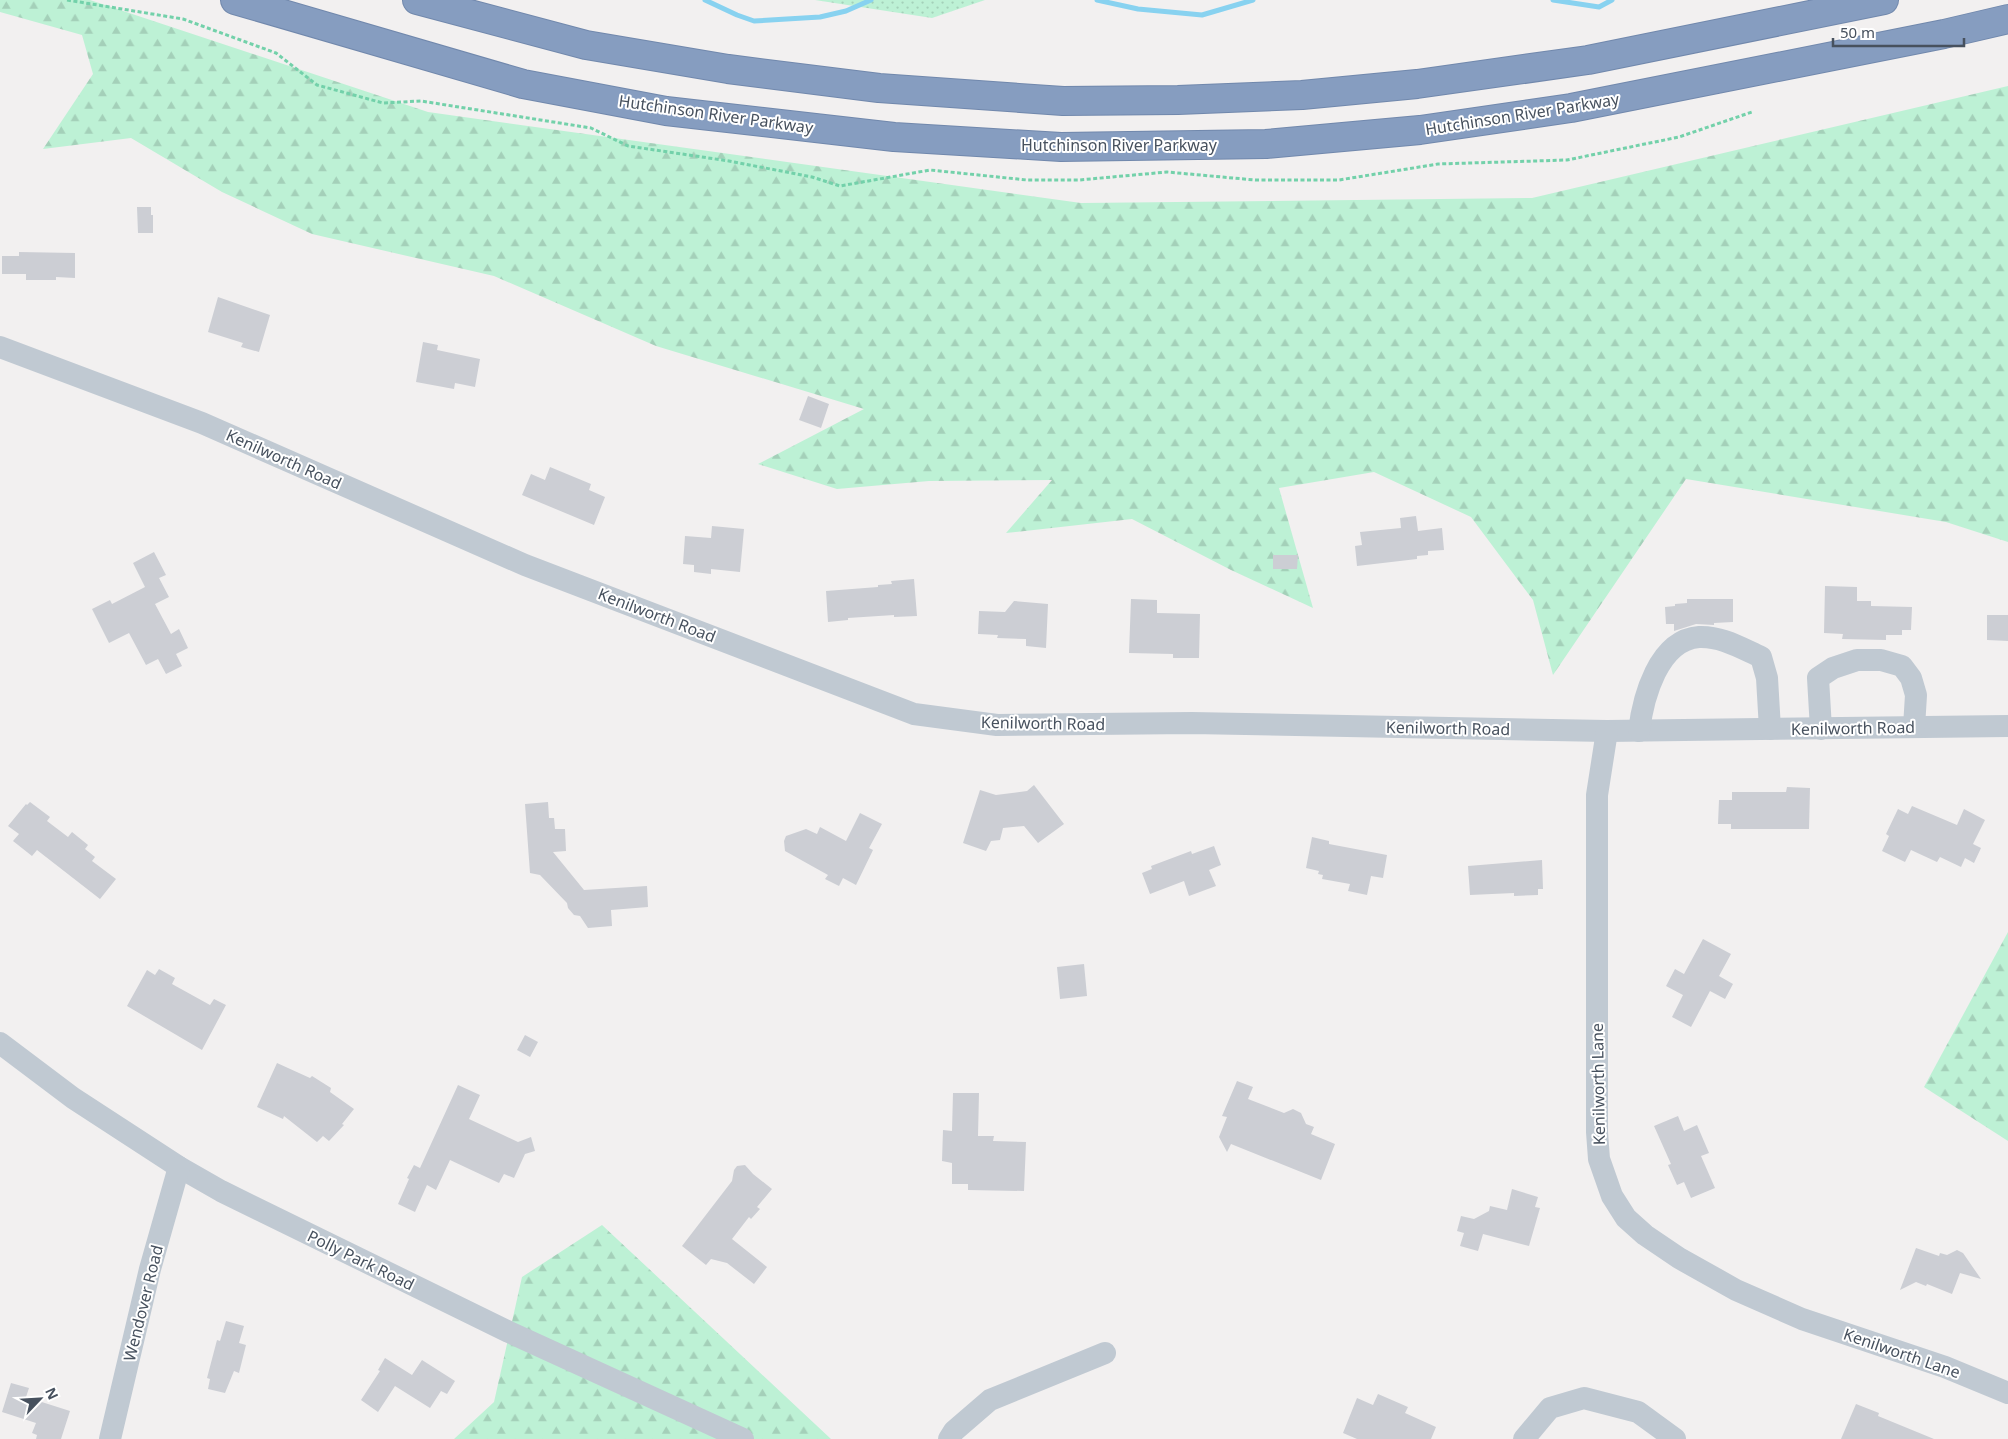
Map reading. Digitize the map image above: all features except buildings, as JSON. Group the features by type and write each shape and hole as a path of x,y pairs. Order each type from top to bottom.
{"highway":[{"path":"222,0 266,10"},
{"name":"Hutchinson River Parkway","path":"235,0 523,84 666,111 894,137 1061,148 1266,144 1420,130 1571,108 2008,20"},
{"path":"423,1 586,45 728,69 879,88 1063,101 1293,96 1426,83 1588,60 1884,0"}],"street":[{"name":"Kenilworth Road","path":"0,347 202,423 525,566 914,714 997,725 1192,723 1607,731 2008,726"},
{"path":"1639,731 1642,707 1657,668 1674,646 1698,637 1727,641 1761,657 1767,678 1770,729"},
{"path":"1821,729 1818,678 1833,668 1857,660 1881,660 1902,666 1911,678 1916,695 1914,728"},
{"name":"Kenilworth Lane","path":"1607,731 1597,795 1597,1132 1599,1159 1612,1196 1626,1218 1645,1235 1679,1258 1736,1290 1802,1319 1945,1367 2008,1393"},
{"name":"Polly Park Road","path":"0,1044 73,1098 179,1167 228,1195 509,1332 742,1439"},
{"name":"Wendover Road","path":"110,1439 150,1269 179,1167"},
{"path":"949,1439 954,1431 990,1400 1105,1353"},
{"path":"1524,1439 1550,1408 1584,1398 1638,1412 1675,1439"}],"green space":[{"path":"0,0 90,0 428,112 1081,203 1532,198 2008,86 2008,542 1946,522 1686,479 1553,675 1533,600 1471,517 1374,472 1279,488 1313,608 1231,570 1132,519 1006,533 1052,480 929,481 837,489 758,464 864,409 656,346 494,276 312,234 222,192 131,138 43,149 93,74 82,35 0,12"},
{"path":"815,0 985,0 932,18"},
{"path":"2008,932 2008,1141 1924,1087"},
{"path":"602,1225 831,1439 454,1439 494,1402 522,1277"}],"waterway":[{"path":"705,0 754,21 820,17 846,11 871,0"},
{"path":"1097,0 1138,9 1202,15 1253,0"},
{"path":"1553,0 1599,7 1612,0"}]}
